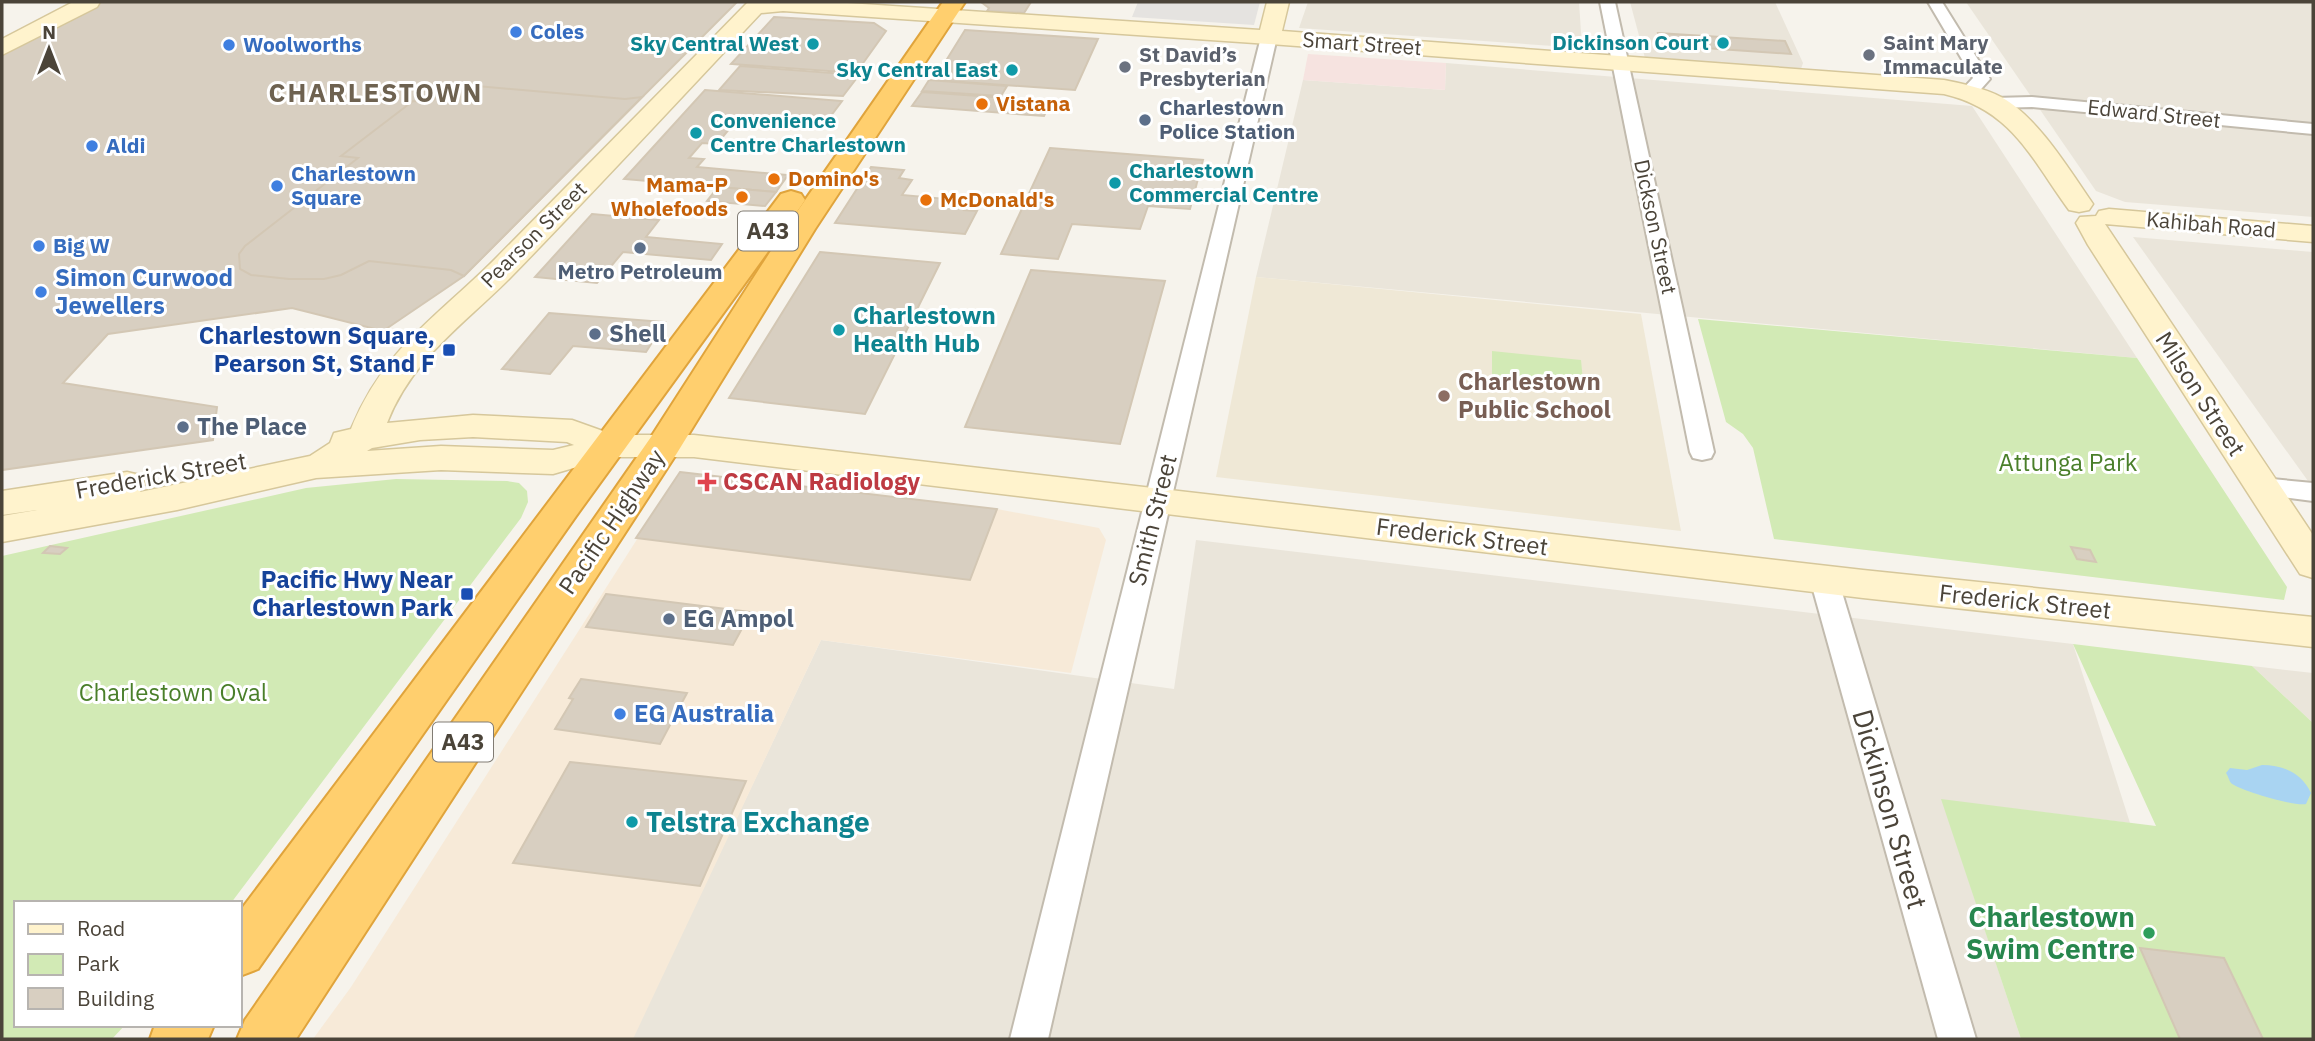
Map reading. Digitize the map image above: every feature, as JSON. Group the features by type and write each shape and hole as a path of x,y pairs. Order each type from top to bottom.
{"highway":[{"name":"Pacific Highway","path":"264,1039 664,445 939,8"},
{"name":"Pacific Highway","path":"242,949 554,518 939,8"}],"main road":[{"path":"2,33 62,2"},
{"path":"2,48 89,2"},
{"name":"Smith Street","path":"1269,37 1278,2"},
{"name":"Smart Street","path":"758,4 939,8 1269,37 1913,84 1968,93"},
{"name":"Pearson Street","path":"365,437 380,398 419,346 497,274 758,4"},
{"name":"Milson Street","path":"1968,93 1994,103 2012,117 2093,214 2261,486 2313,564"},
{"name":"Kahibah Road","path":"2093,214 2313,234"},
{"name":"Frederick Street","path":"2,503 134,482 365,437 421,429 460,427 572,431 610,446"},
{"path":"316,466 336,457 365,437"},
{"name":"Frederick Street","path":"2,529 177,498 316,466 441,458 553,462 610,446 664,445 706,447 1824,579 2313,632"}],"street":[{"name":"Dickson Street","path":"1607,2 1702,452"},
{"path":"1936,2 1982,79 1968,93"},
{"name":"Smith Street","path":"1029,1039 1269,37"},
{"name":"Edward Street","path":"1994,103 2032,102 2313,129"},
{"path":"2261,486 2313,492"},
{"name":"Dickinson Street","path":"1824,579 1957,1039"}],"shaded area":[{"path":"1138,2 1260,2 1254,25 1132,17"},
{"path":"1308,2 1579,2 1582,48 1299,28"},
{"path":"1630,2 1775,2 1803,63 1801,69 1645,58"},
{"path":"1966,2 2313,2 2313,217 2125,202 2096,191"},
{"path":"1308,54 1446,63 1445,90 1303,80"},
{"path":"1446,63 1972,106 2137,358 1256,277 1303,80 1445,90"},
{"path":"2133,237 2313,252 2313,488"},
{"name":"Charlestown Public School","path":"1256,277 1641,314 1681,531 1216,477"},
{"path":"680,472 997,509 1099,528 1106,540 1071,673 821,640 633,1039 313,1039 351,987"},
{"path":"1196,540 2073,644 2130,823 1942,800 2021,1039 632,1039 821,640 1174,689"},
{"path":"2252,666 2313,673 2313,723"}],"green space":[{"name":"Attunga Park","path":"1698,319 2137,358 2287,587 2284,600 1774,539 1753,448 1743,434 1726,422"},
{"path":"1492,351 1581,360 1584,391 1492,381"},
{"name":"Charlestown Oval","path":"396,479 507,481 519,483 527,491 528,502 521,518 233,901 14,901 14,1027 123,1027 112,1039 2,1039 2,556 306,488"},
{"name":"Charlestown Swim Centre","path":"2073,644 2252,666 2313,723 2313,1039 2021,1039 1941,799 2156,826"}],"water":[{"path":"2262,765 2284,769 2297,775 2311,793 2306,804 2280,801 2244,790 2231,783 2226,773 2230,768 2247,770"}],"building":[{"name":"Charlestown Square","path":"100,2 737,2 464,276 383,331 292,308 108,334 63,383 217,407 213,440 2,470 2,53"},
{"path":"981,2 1031,2 1024,13 987,11 989,8"},
{"name":"Sky Central West","path":"774,17 874,23 886,31 856,73 731,64"},
{"name":"Sky Central East","path":"965,30 1098,39 1075,90 934,80"},
{"name":"Dickinson Court","path":"1658,33 1785,41 1791,54 1661,45"},
{"path":"740,66 859,75 843,96 719,90"},
{"path":"929,80 1007,86 1001,96 922,91"},
{"path":"454,84 625,99 642,97 464,276 451,270 369,261 341,275 324,279 251,275 240,269 239,254 245,246 358,158 341,156 413,101 431,102"},
{"name":"Convenience Centre Charlestown","path":"705,90 842,101 827,121 760,116 734,123 717,144 702,143 689,158 704,159 697,167 788,175 776,192 624,179"},
{"name":"Vistana","path":"922,92 1051,101 1044,116 912,106"},
{"name":"Charlestown Commercial Centre","path":"1050,148 1203,160 1190,209 1148,206 1140,229 1072,224 1058,259 1001,254"},
{"path":"871,167 904,170 899,178 912,180 902,195 969,201 964,210 977,211 965,234 835,223"},
{"name":"Mama-P Wholefoods","path":"718,187 776,192 765,206 707,201"},
{"name":"Metro Petroleum","path":"592,214 659,220 646,237 722,244 711,260 623,252 597,283 535,277"},
{"name":"Charlestown Health Hub","path":"820,252 940,263 865,414 729,398"},
{"path":"1031,270 1165,281 1120,444 965,427"},
{"name":"Shell","path":"549,313 665,322 646,352 573,346 550,374 502,369"},
{"path":"680,472 997,509 970,580 636,538"},
{"path":"50,546 67,548 60,554 43,553"},
{"path":"2071,547 2090,550 2096,562 2077,559"},
{"name":"EG Ampol","path":"606,594 751,612 733,645 586,627"},
{"name":"EG Australia","path":"581,679 687,693 660,744 555,729 573,699 569,698"},
{"name":"Telstra Exchange","path":"570,762 746,781 700,886 513,863"},
{"path":"2140,948 2224,958 2263,1039 2180,1039"}],"place":[{"name":"Coles","path":"516,32"},
{"name":"Dickinson Court","path":"1723,43"},
{"name":"Sky Central West","path":"813,44"},
{"name":"Woolworths","path":"229,45"},
{"name":"Saint Mary Immaculate","path":"1869,55"},
{"name":"St David’s Presbyterian","path":"1125,67"},
{"name":"Sky Central East","path":"1012,70"},
{"name":"Vistana","path":"982,104"},
{"name":"Charlestown Police Station","path":"1145,120"},
{"name":"Convenience Centre Charlestown","path":"696,133"},
{"name":"Aldi","path":"92,146"},
{"name":"Domino's","path":"774,179"},
{"name":"Charlestown Commercial Centre","path":"1115,183"},
{"name":"Charlestown Square","path":"277,186"},
{"name":"Mama-P Wholefoods","path":"742,197"},
{"name":"McDonald's","path":"926,200"},
{"name":"Big W","path":"39,246"},
{"name":"Metro Petroleum","path":"640,248"},
{"name":"Simon Curwood Jewellers","path":"41,292"},
{"name":"Charlestown Health Hub","path":"839,330"},
{"name":"Shell","path":"595,334"},
{"name":"Charlestown Square, Pearson St, Stand F","path":"449,350"},
{"name":"Charlestown Public School","path":"1444,396"},
{"name":"The Place","path":"183,427"},
{"name":"CSCAN Radiology","path":"707,482"},
{"name":"Pacific Hwy Near Charlestown Park","path":"467,594"},
{"name":"EG Ampol","path":"669,619"},
{"name":"EG Australia","path":"620,714"},
{"name":"Telstra Exchange","path":"632,822"},
{"name":"Charlestown Swim Centre","path":"2149,933"}],"district":[{"name":"CHARLESTOWN","path":"376,93"}]}
